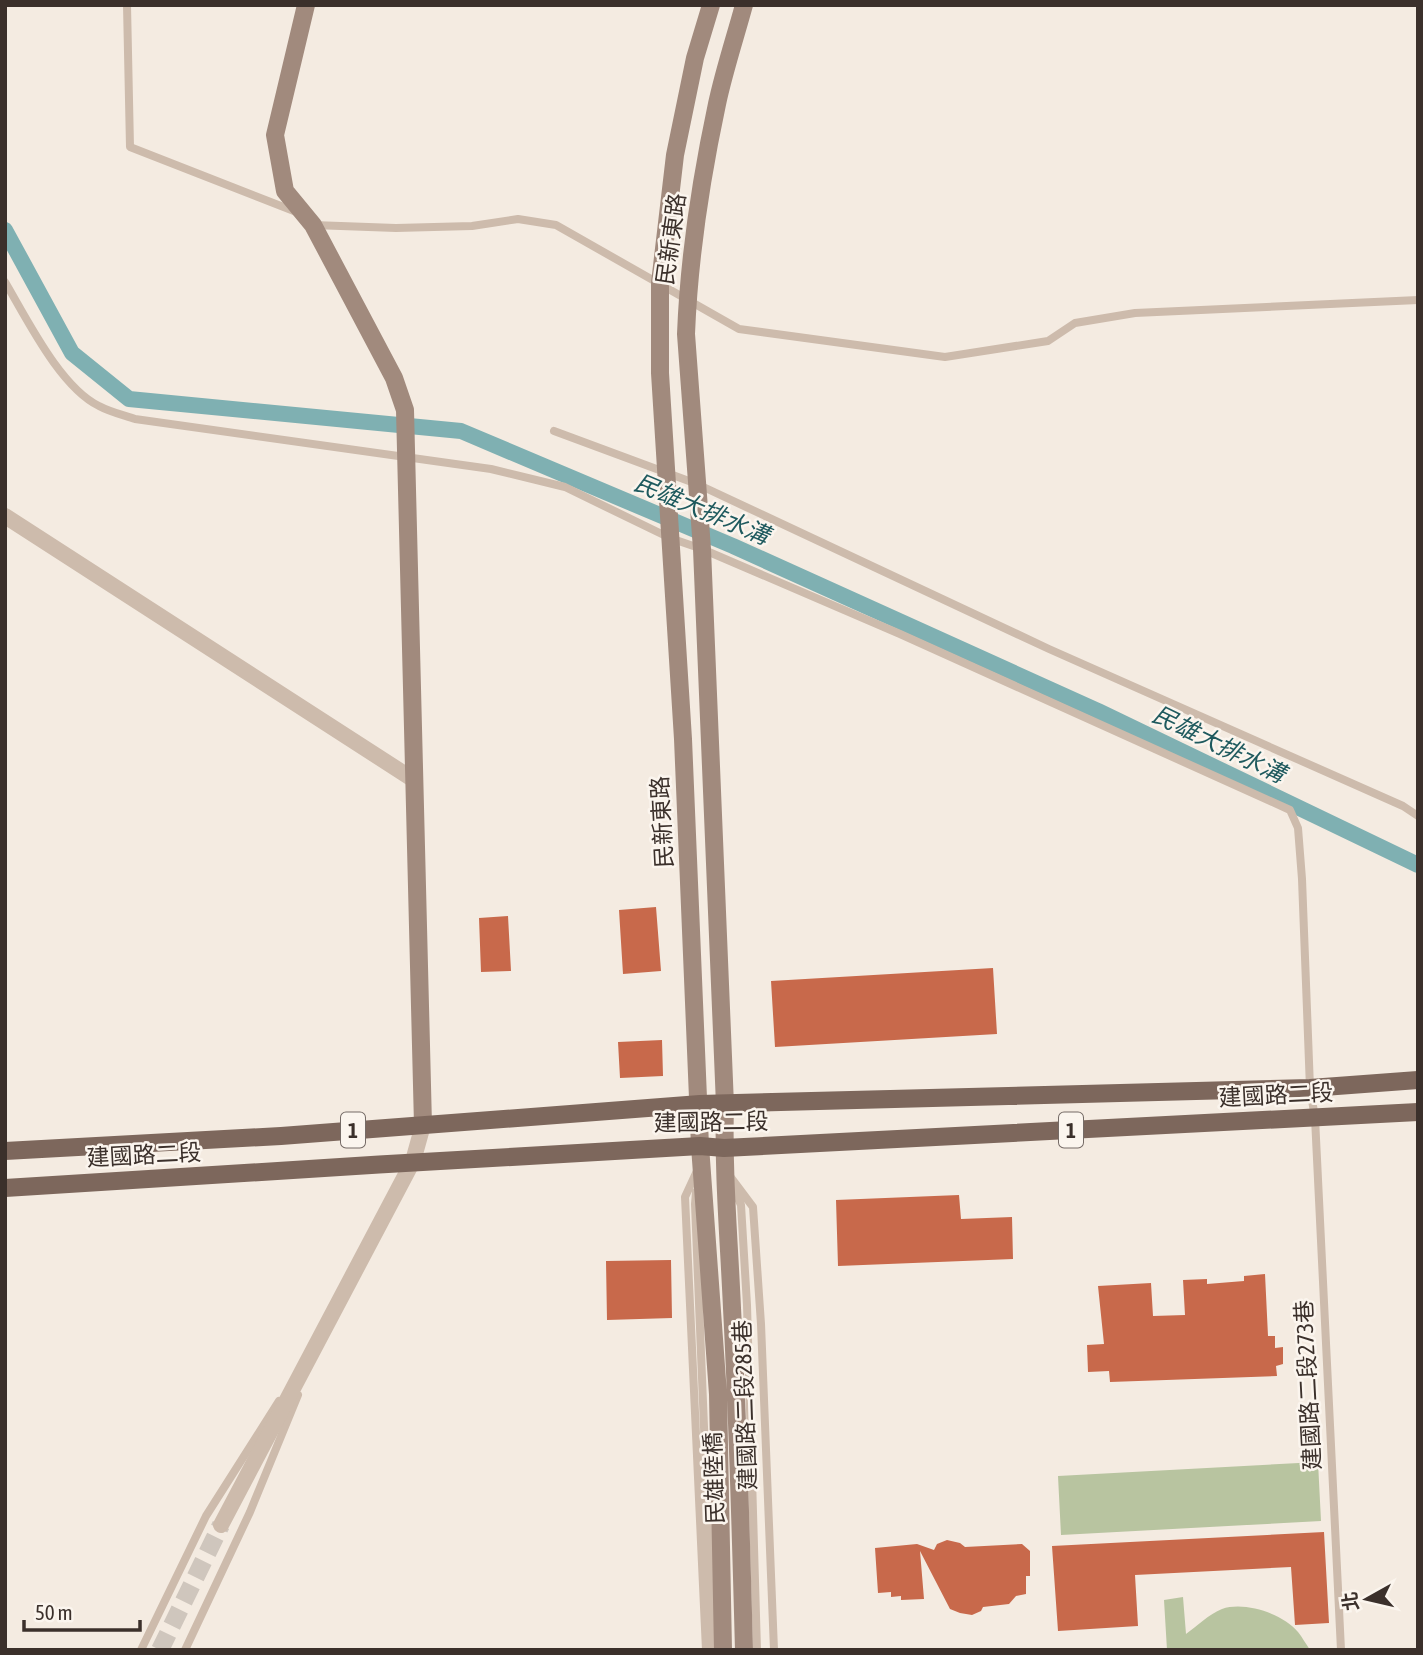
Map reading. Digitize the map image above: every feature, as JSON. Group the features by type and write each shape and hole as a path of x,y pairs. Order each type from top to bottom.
{"main road":[{"path":"306,5 275,135 285,191 309,220 394,378 405,410 423,1125"},
{"name":"民新東路","path":"706,1307 700,1104 683,739 660,373 660,283 675,155 695,58 711,5"},
{"name":"民新東路","path":"702,549 686,334 687,301 701,195 718,102 744,5"},
{"path":"702,549 725,1105 724,1168 740,1305"},
{"name":"建國路二段","path":"5,1151 281,1136 700,1104 1310,1088 1418,1080"},
{"name":"建國路二段","path":"5,1188 413,1161 701,1154 724,1148 1418,1112"},
{"name":"民雄陸橋","path":"740,1305 744,1650"},
{"name":"民雄陸橋","path":"706,1307 718,1394 723,1650"}],"street":[{"path":"5,516 414,780"},
{"path":"220,1525 413,1161 423,1125"}],"lane":[{"path":"127,5 130,147 309,220 396,228 472,226 518,219 556,225 739,329 945,357 1048,341 1075,323 1135,313 1418,300"},
{"path":"5,282 40,341 70,383 97,406 135,419 492,469 565,487 670,538 702,549"},
{"path":"554,431 697,484 1049,649 1403,806 1418,816"},
{"name":"建國路二段273巷","path":"702,549 900,634 1290,810 1298,828 1301,866 1310,1088 1315,1118 1341,1650"},
{"path":"701,1154 685,1197 706,1650"},
{"name":"建國路二段285巷","path":"724,1168 753,1207 761,1324 774,1650"},
{"name":"民雄陸橋","path":"740,1305 757,1650"},
{"name":"民雄陸橋","path":"706,1307 713,1650"},
{"path":"141,1650 206,1516 325,1327"},
{"path":"184,1650 250,1512 325,1327"}],"green space":[{"path":"1318,1462 1321,1521 1061,1535 1058,1476"},
{"path":"1183,1597 1186,1634 1222,1609 1252,1608 1283,1620 1300,1634 1310,1650 1167,1650 1164,1600"}],"building":[{"path":"656,907 661,971 623,974 619,910"},
{"path":"508,916 511,971 481,972 479,918"},
{"path":"993,968 997,1034 775,1047 771,981"},
{"path":"662,1040 663,1076 620,1078 618,1042"},
{"path":"959,1195 961,1219 1012,1217 1013,1259 838,1266 836,1200"},
{"path":"671,1260 672,1318 607,1320 606,1261"},
{"path":"1265,1274 1268,1336 1275,1336 1275,1348 1283,1347 1283,1364 1276,1366 1277,1376 1110,1382 1109,1371 1088,1372 1087,1345 1104,1344 1098,1286 1151,1283 1153,1316 1185,1315 1183,1280 1207,1279 1207,1284 1244,1281 1244,1276"},
{"path":"1324,1532 1329,1623 1295,1625 1291,1567 1135,1575 1138,1626 1058,1631 1052,1546"},
{"path":"947,1540 965,1547 1022,1544 1030,1551 1030,1576 1026,1576 1026,1594 1016,1596 1009,1604 983,1607 972,1615 950,1609 920,1551 924,1599 901,1600 901,1596 891,1597 891,1592 878,1593 875,1548 917,1544 934,1550 937,1544"}],"waterway":[{"name":"民雄大排水溝","path":"5,230 72,353 129,399 461,431 733,546 1098,711 1418,865"}],"tunnel":[{"path":"160,1650 221,1525"}]}
